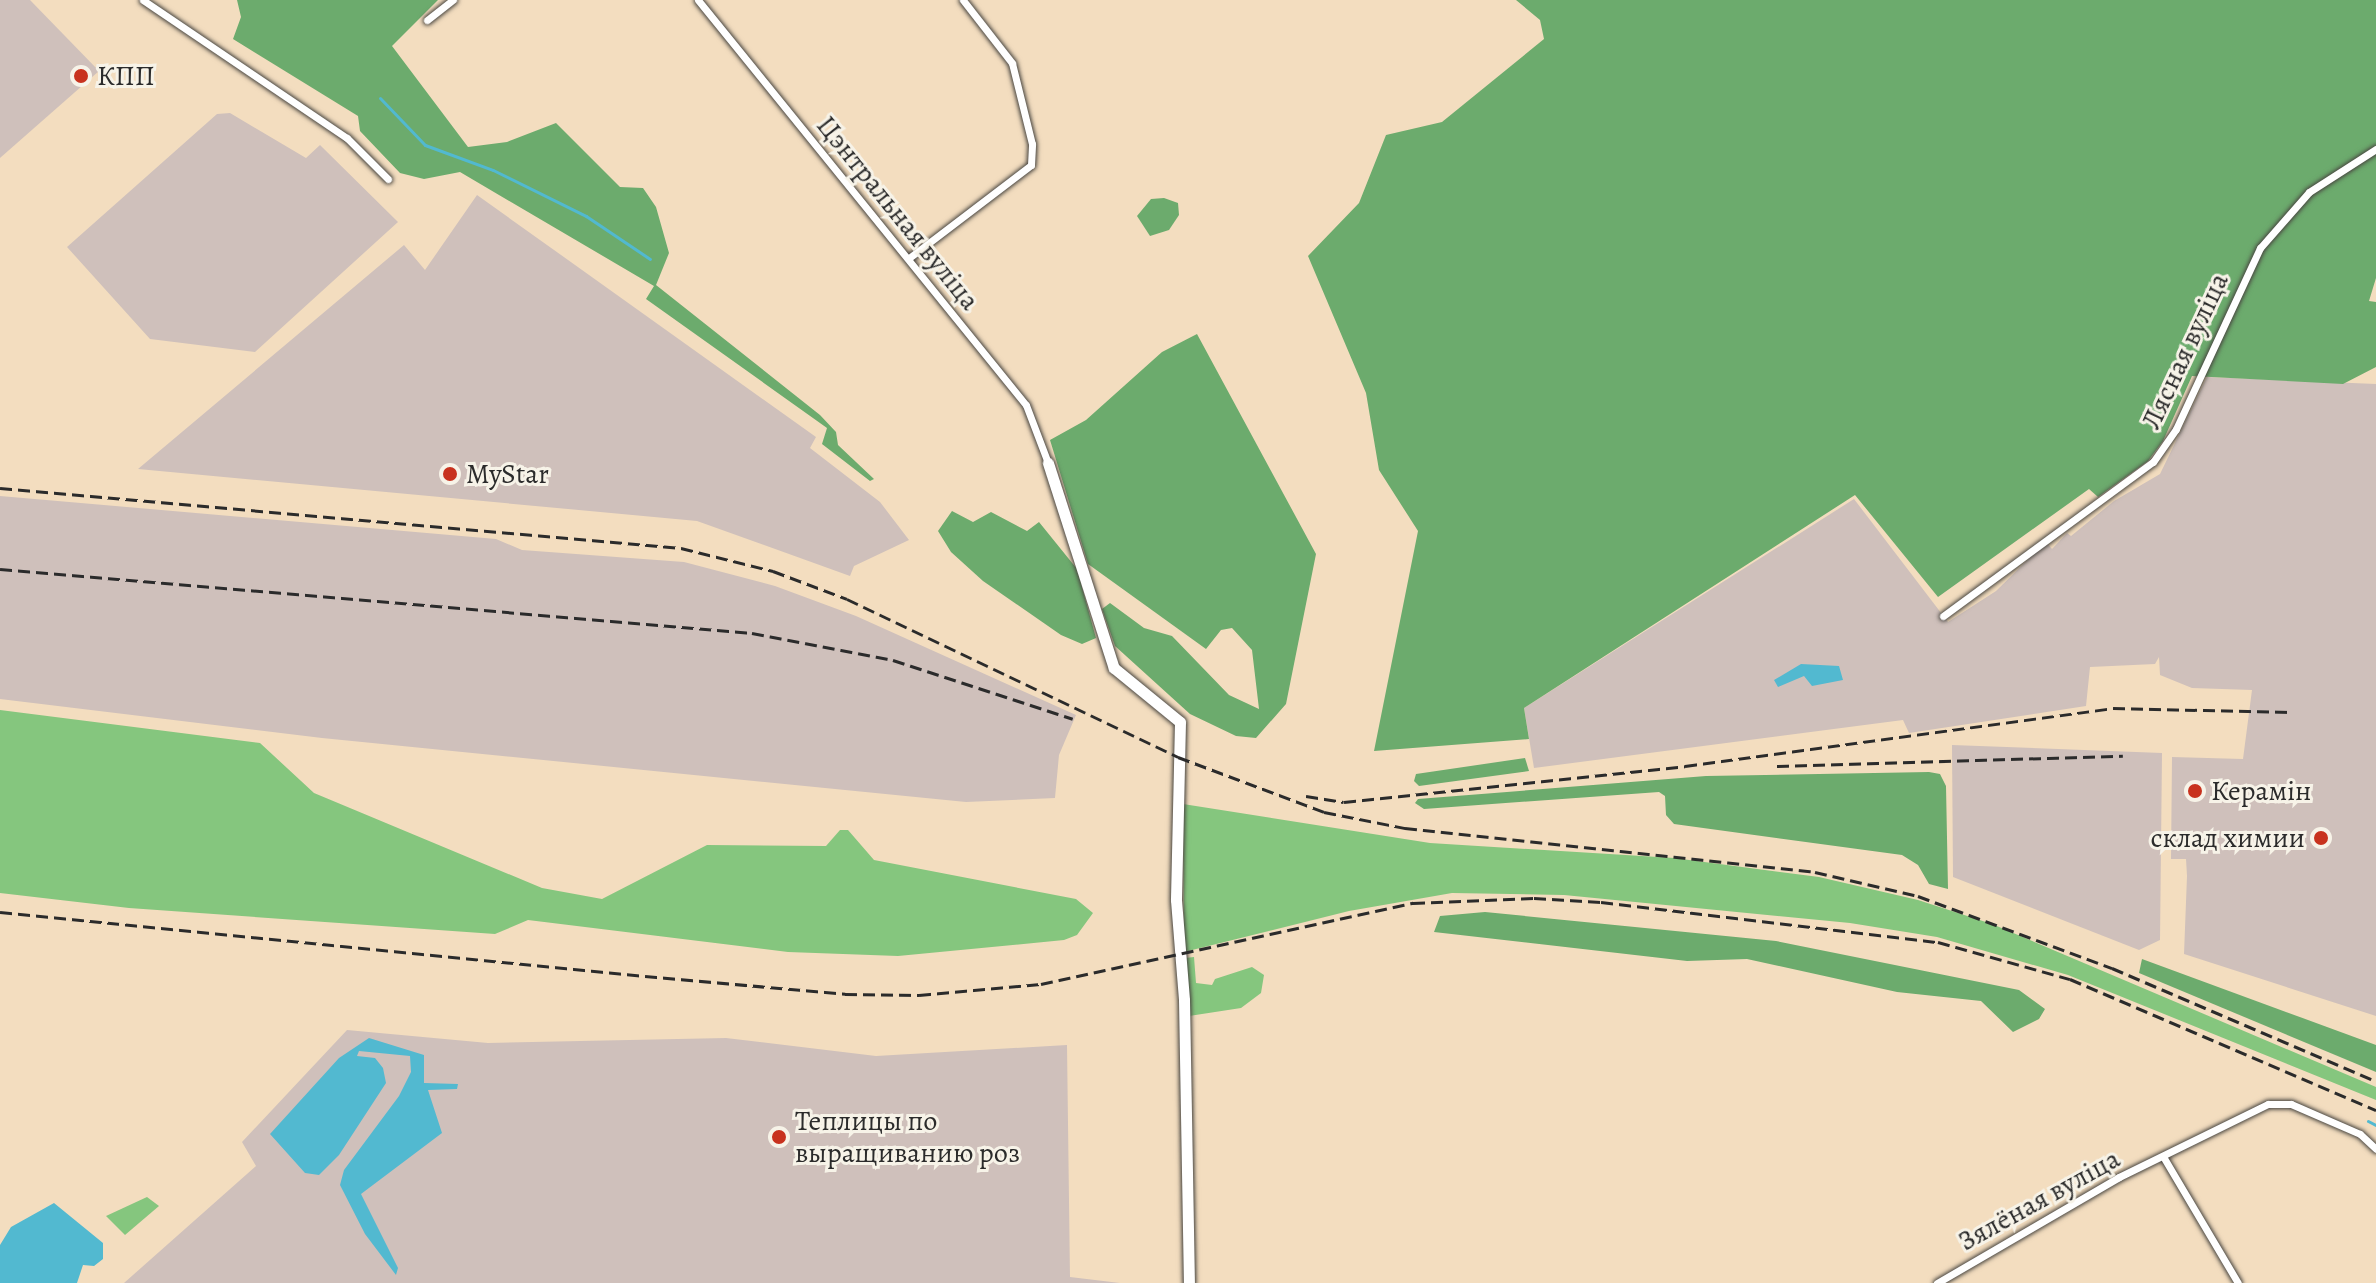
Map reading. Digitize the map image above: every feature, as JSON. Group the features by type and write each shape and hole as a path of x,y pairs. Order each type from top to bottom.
{"street":[{"path":"143,0 347,138 388,179"},
{"path":"427,20 453,0"},
{"name":"Цэнтральная вуліца","path":"698,0 1026,405 1048,463"},
{"path":"909,258 1031,165 1032,144 1012,63 963,0"},
{"name":"Лясная вуліца","path":"1943,616 2153,462 2176,429 2260,248 2309,192 2376,149"},
{"path":"1048,463 1114,668 1180,722 1176,900 1184,1000 1189,1283"},
{"name":"Зялёная вуліца","path":"1937,1283 2119,1177 2276,1102 2360,1134 2376,1149"},
{"path":"2164,1158 2238,1283"}],"shaded area":[{"path":"0,0 30,0 99,71 0,158"},
{"path":"230,113 306,158 320,145 398,222 255,352 150,339 67,247 217,114"},
{"path":"477,195 816,437 810,448 880,502 909,540 854,566 850,576 697,521 138,469 404,245 425,270"},
{"path":"2207,377 2376,384 2376,1016 2184,954 2186,859 2171,859 2172,757 2243,759 2252,690 2192,688 2160,675 2159,657 2155,664 2090,667 2086,706 1909,733 1903,720 1534,768 1524,708 1854,499 1948,622 1996,591 2046,542 2052,549 2067,533 2071,536 2114,501 2160,474"},
{"path":"0,496 496,539 522,550 684,562 775,586 856,616 1076,715 1059,755 1055,798 966,802 322,738 0,699"},
{"path":"1952,745 2162,753 2160,940 2139,950 1953,877"},
{"path":"347,1030 488,1043 726,1038 876,1056 1067,1045 1070,1277 1120,1283 124,1283 256,1166 242,1142"}],"green space":[{"path":"237,0 438,0 392,46 468,147 507,142 556,123 620,187 643,188 656,207 669,253 656,285 820,415 836,432 838,445 874,479 870,481 822,444 827,428 646,299 654,286 460,172 424,179 400,173 360,131 358,116 233,39 241,17"},
{"path":"1516,0 2376,0 2376,278 2369,301 2376,302 2376,367 2343,384 2192,376 2163,441 2148,461 2098,497 2089,489 1938,597 1855,495 1524,708 1529,739 1374,751 1418,531 1379,470 1366,393 1308,256 1359,203 1386,135 1442,122 1544,39 1540,20"},
{"path":"1164,198 1178,203 1179,215 1169,230 1150,236 1137,216 1151,199"},
{"path":"1197,334 1316,554 1286,704 1256,738 1236,736 1190,714 1115,646 1102,609 1110,603 1144,628 1172,636 1229,695 1259,709 1252,650 1232,628 1221,630 1206,649 1088,564 1050,440 1086,420 1162,352"},
{"path":"952,511 973,522 991,512 1027,531 1039,522 1077,569 1096,638 1082,644 1061,635 983,581 951,552 938,531"},
{"path":"0,710 260,743 314,793 542,888 602,899 707,845 826,846 840,830 848,830 874,860 1076,899 1093,913 1077,935 1064,940 898,956 788,952 528,920 495,934 129,908 0,893"},
{"path":"1525,758 1529,771 1419,786 1414,781 1416,774"},
{"path":"1940,774 1946,786 1948,889 1929,884 1918,865 1902,855 1674,824 1666,815 1665,796 1659,792 1424,809 1415,803 1418,799 1706,776"},
{"path":"1183,804 1430,843 1674,858 1819,877 1918,900 1992,924 2376,1087 2376,1100 2068,975 1937,937 1850,923 1564,895 1452,893 1349,911 1184,952"},
{"path":"1485,912 1776,941 2019,990 2045,1009 2039,1019 2013,1032 1981,1001 1897,992 1747,959 1687,961 1434,932 1440,916"},
{"path":"1194,957 1196,983 1212,985 1215,979 1252,967 1264,975 1261,993 1241,1008 1189,1016 1185,958"},
{"path":"2142,959 2376,1045 2376,1072 2139,973"},
{"path":"147,1197 159,1206 125,1235 106,1216"}],"water":[{"path":"1801,664 1839,666 1843,680 1812,686 1804,676 1778,687 1774,680"},
{"path":"369,1038 424,1055 424,1083 458,1084 457,1089 428,1090 442,1133 361,1194 398,1268 396,1275 365,1234 340,1185 344,1170 399,1096 411,1072 410,1056 359,1051 357,1056 375,1058 383,1068 386,1083 339,1155 319,1175 305,1173 270,1134 339,1058"},
{"path":"54,1203 103,1243 103,1259 94,1266 83,1265 77,1283 0,1283 0,1245 11,1227"}],"waterway":[{"path":"380,98 425,145 493,170 586,216 650,259"},
{"path":"2368,1121 2376,1125"}],"railway":[{"path":"0,488 681,548 773,571 847,599 1178,757 1324,812 1405,828 1815,872 1918,896 2112,968 2376,1081"},
{"path":"0,569 752,633 893,660 1073,719"},
{"path":"1306,796 1344,802 1685,766 2113,708 2291,712"},
{"path":"1777,766 2123,756"},
{"path":"0,912 645,976 845,994 919,995 1041,984 1413,903 1534,898 1601,902 1938,942 2070,979 2376,1110"}],"place":[{"name":"КПП","path":"81,76"},
{"name":"MyStar","path":"450,474"},
{"name":"Керамін","path":"2195,791"},
{"name":"склад химии","path":"2321,838"},
{"name":"Теплицы по выращиванию роз","path":"779,1137"}]}
